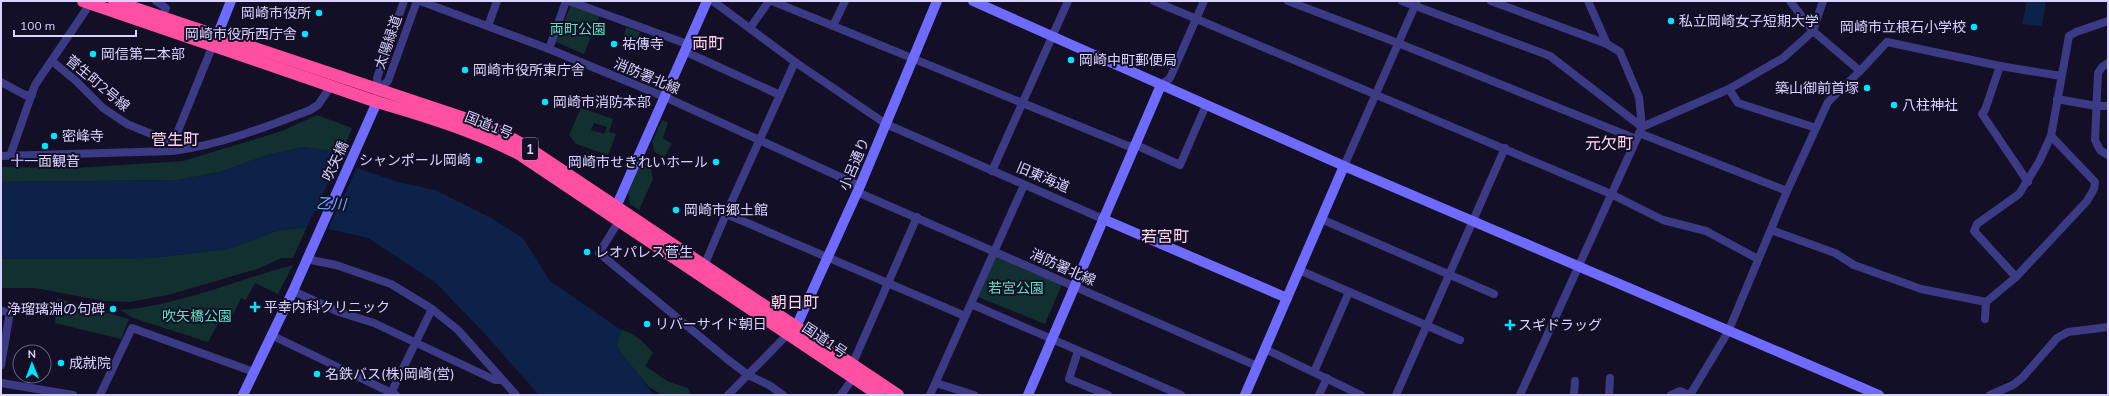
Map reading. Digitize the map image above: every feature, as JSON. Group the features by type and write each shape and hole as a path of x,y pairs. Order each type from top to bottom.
{"highway":[{"name":"国道1号","path":"114,1 162,17 215,41 331,86 429,118 500,144 519,154 619,221 792,331 852,365 898,395"},
{"name":"国道1号","path":"88,2 379,89 498,131 524,145 704,266 853,378 879,395"}],"street":[{"path":"156,1 166,8 162,17"},
{"path":"173,147 231,1"},
{"name":"太陽緑道","path":"377,102 379,89 377,78 404,1"},
{"name":"太陽緑道","path":"379,89 388,81 417,1"},
{"name":"消防署北線","path":"420,1 549,49 665,97 760,140 917,217 1257,366"},
{"path":"488,26 497,1"},
{"path":"549,49 568,1 686,48 780,95"},
{"path":"616,207 707,1"},
{"name":"旧東海道","path":"713,1 795,62 886,124 1287,298"},
{"path":"750,28 768,1"},
{"path":"772,1 913,60 1128,146 1136,145 1180,165 1206,104"},
{"path":"833,26 845,1"},
{"name":"小呂通り","path":"792,331 859,189 938,1"},
{"path":"973,1 1052,38 1206,104 1472,222 1579,266 1862,392 1879,395"},
{"path":"992,171 1068,1"},
{"path":"1154,1 1612,194 1663,220 1706,231 1758,259"},
{"path":"1028,395 1161,85 1170,78 1204,1"},
{"path":"1288,1 1639,133 1786,191"},
{"path":"1402,1 1416,4 1550,56 1639,133"},
{"path":"1491,1 1607,44 1620,52 1639,97 1639,133 1520,395"},
{"path":"1588,1 1607,44"},
{"path":"1790,1 1813,31 1860,71"},
{"path":"1639,133 1729,89 1783,58 1813,31 1823,1"},
{"path":"88,2 52,61 35,85 5,156 173,147 197,148 243,134 310,110 318,105 331,86"},
{"path":"1245,395 1416,4"},
{"path":"2016,277 1974,231 1977,224 2019,194 2028,182 2051,136 2069,36 2076,32 2108,21"},
{"path":"1671,395 1680,391 1690,395 1728,332 1786,191 1828,102 1887,42 2000,66 2061,76"},
{"name":"菅生町2号線","path":"52,61 76,81 103,108 127,124 173,147"},
{"path":"704,266 795,62"},
{"path":"2108,63 2102,67 2098,73 2095,140 2100,150 2108,155"},
{"path":"2000,66 1986,110 1982,114 2028,182"},
{"path":"1,82 25,95 32,94"},
{"path":"1729,89 1738,103 1816,128"},
{"path":"2057,99 2096,106 2108,106"},
{"name":"吹矢橋","path":"243,395 293,291 377,102"},
{"path":"1985,318 1986,302 2016,277 2087,201 2094,189 2094,182 2051,136"},
{"path":"1396,395 1505,148"},
{"path":"930,395 1024,184"},
{"path":"726,214 965,316"},
{"path":"852,365 917,217"},
{"path":"1321,219 1494,294"},
{"path":"619,221 599,253 748,375 769,385 783,395"},
{"path":"1771,230 1835,253 1854,265 1921,289 1986,302"},
{"path":"306,259 336,265 391,284 432,309 458,330 516,395"},
{"path":"1299,270 1460,340"},
{"path":"293,291 339,312 374,323 495,380 502,380"},
{"path":"1314,372 1349,292"},
{"path":"971,304 1181,395"},
{"path":"271,335 392,394 432,309"},
{"path":"1,311 10,312 1,365"},
{"path":"1990,395 2013,385 2022,378 2057,338 2068,332 2108,327"},
{"path":"100,395 132,328 254,372"},
{"path":"728,395 792,331"},
{"path":"1265,349 1361,395"},
{"path":"1078,350 1069,379 1108,395"},
{"path":"841,395 853,378"},
{"path":"1319,395 1327,378"},
{"path":"1609,395 1610,378"},
{"path":"1574,381 1574,395"},
{"path":"1,383 73,395"},
{"path":"936,383 974,395"}],"green space":[{"name":"両町公園","path":"571,5 600,15 584,54 556,42"},
{"path":"626,27 640,32 634,51 625,48 622,44"},
{"path":"581,108 613,119 609,132 616,134 608,155 576,144 569,135","holes":["594,123 607,127 604,134 591,130"]},
{"path":"317,115 352,128 342,153 303,147 264,156 220,172 178,180 1,182 1,167 75,168 183,161 282,131"},
{"path":"662,120 668,123 663,138 672,144 664,157 655,152 652,142"},
{"path":"642,159 650,164 653,179 639,210 630,204 628,193"},
{"path":"307,227 293,258 282,258 257,269 168,295 130,302 104,301 35,288 1,288 1,259 152,258 228,249 276,231"},
{"name":"若宮公園","path":"995,254 1063,282 1045,324 978,297"},
{"name":"吹矢橋公園","path":"293,265 278,294 255,283 246,300 241,298 229,324 219,322 208,342 133,318 120,310 142,308 185,298"},
{"path":"57,298 129,319 121,339 55,323"},
{"path":"621,330 635,336 653,353 645,366 669,382 688,388 691,395 662,395 648,386 616,347"}],"water":[{"path":"2027,1 2046,1 2042,26 2022,24"},
{"path":"303,147 342,153 307,227 276,231 228,249 152,258 1,259 1,182 178,180 220,172 264,156"},
{"path":"357,168 398,182 435,190 493,219 523,238 550,281 621,330 617,347 654,395 539,395 486,335 436,283 368,238 328,229"}],"waterway":[{"name":"乙川","path":"297,204 347,203 361,207"}],"place":[{"name":"岡崎市役所","path":"319,13"},
{"name":"私立岡崎女子短期大学","path":"1671,21"},
{"name":"岡崎市立根石小学校","path":"1974,27"},
{"name":"岡崎市役所西庁舎","path":"305,34"},
{"name":"祐傳寺","path":"614,44"},
{"name":"岡信第二本部","path":"93,54"},
{"name":"岡崎中町郵便局","path":"1071,60"},
{"name":"岡崎市役所東庁舎","path":"465,70"},
{"name":"築山御前首塚","path":"1867,88"},
{"name":"岡崎市消防本部","path":"545,102"},
{"name":"八柱神社","path":"1894,105"},
{"name":"密峰寺","path":"54,136"},
{"name":"十一面観音","path":"45,146"},
{"name":"シャンポール岡崎","path":"479,160"},
{"name":"岡崎市せきれいホール","path":"716,162"},
{"name":"岡崎市郷土館","path":"676,210"},
{"name":"レオパレス菅生","path":"587,252"},
{"name":"平幸内科クリニック","path":"255,307"},
{"name":"浄瑠璃淵の句碑","path":"113,309"},
{"name":"リバーサイド朝日","path":"647,324"},
{"name":"スギドラッグ","path":"1510,325"},
{"name":"成就院","path":"61,363"},
{"name":"名鉄バス(株)岡崎(営)","path":"317,374"}],"district":[{"name":"両町","path":"708,43"},
{"name":"菅生町","path":"175,139"},
{"name":"元欠町","path":"1609,143"},
{"name":"若宮町","path":"1165,236"},
{"name":"朝日町","path":"795,302"}]}
